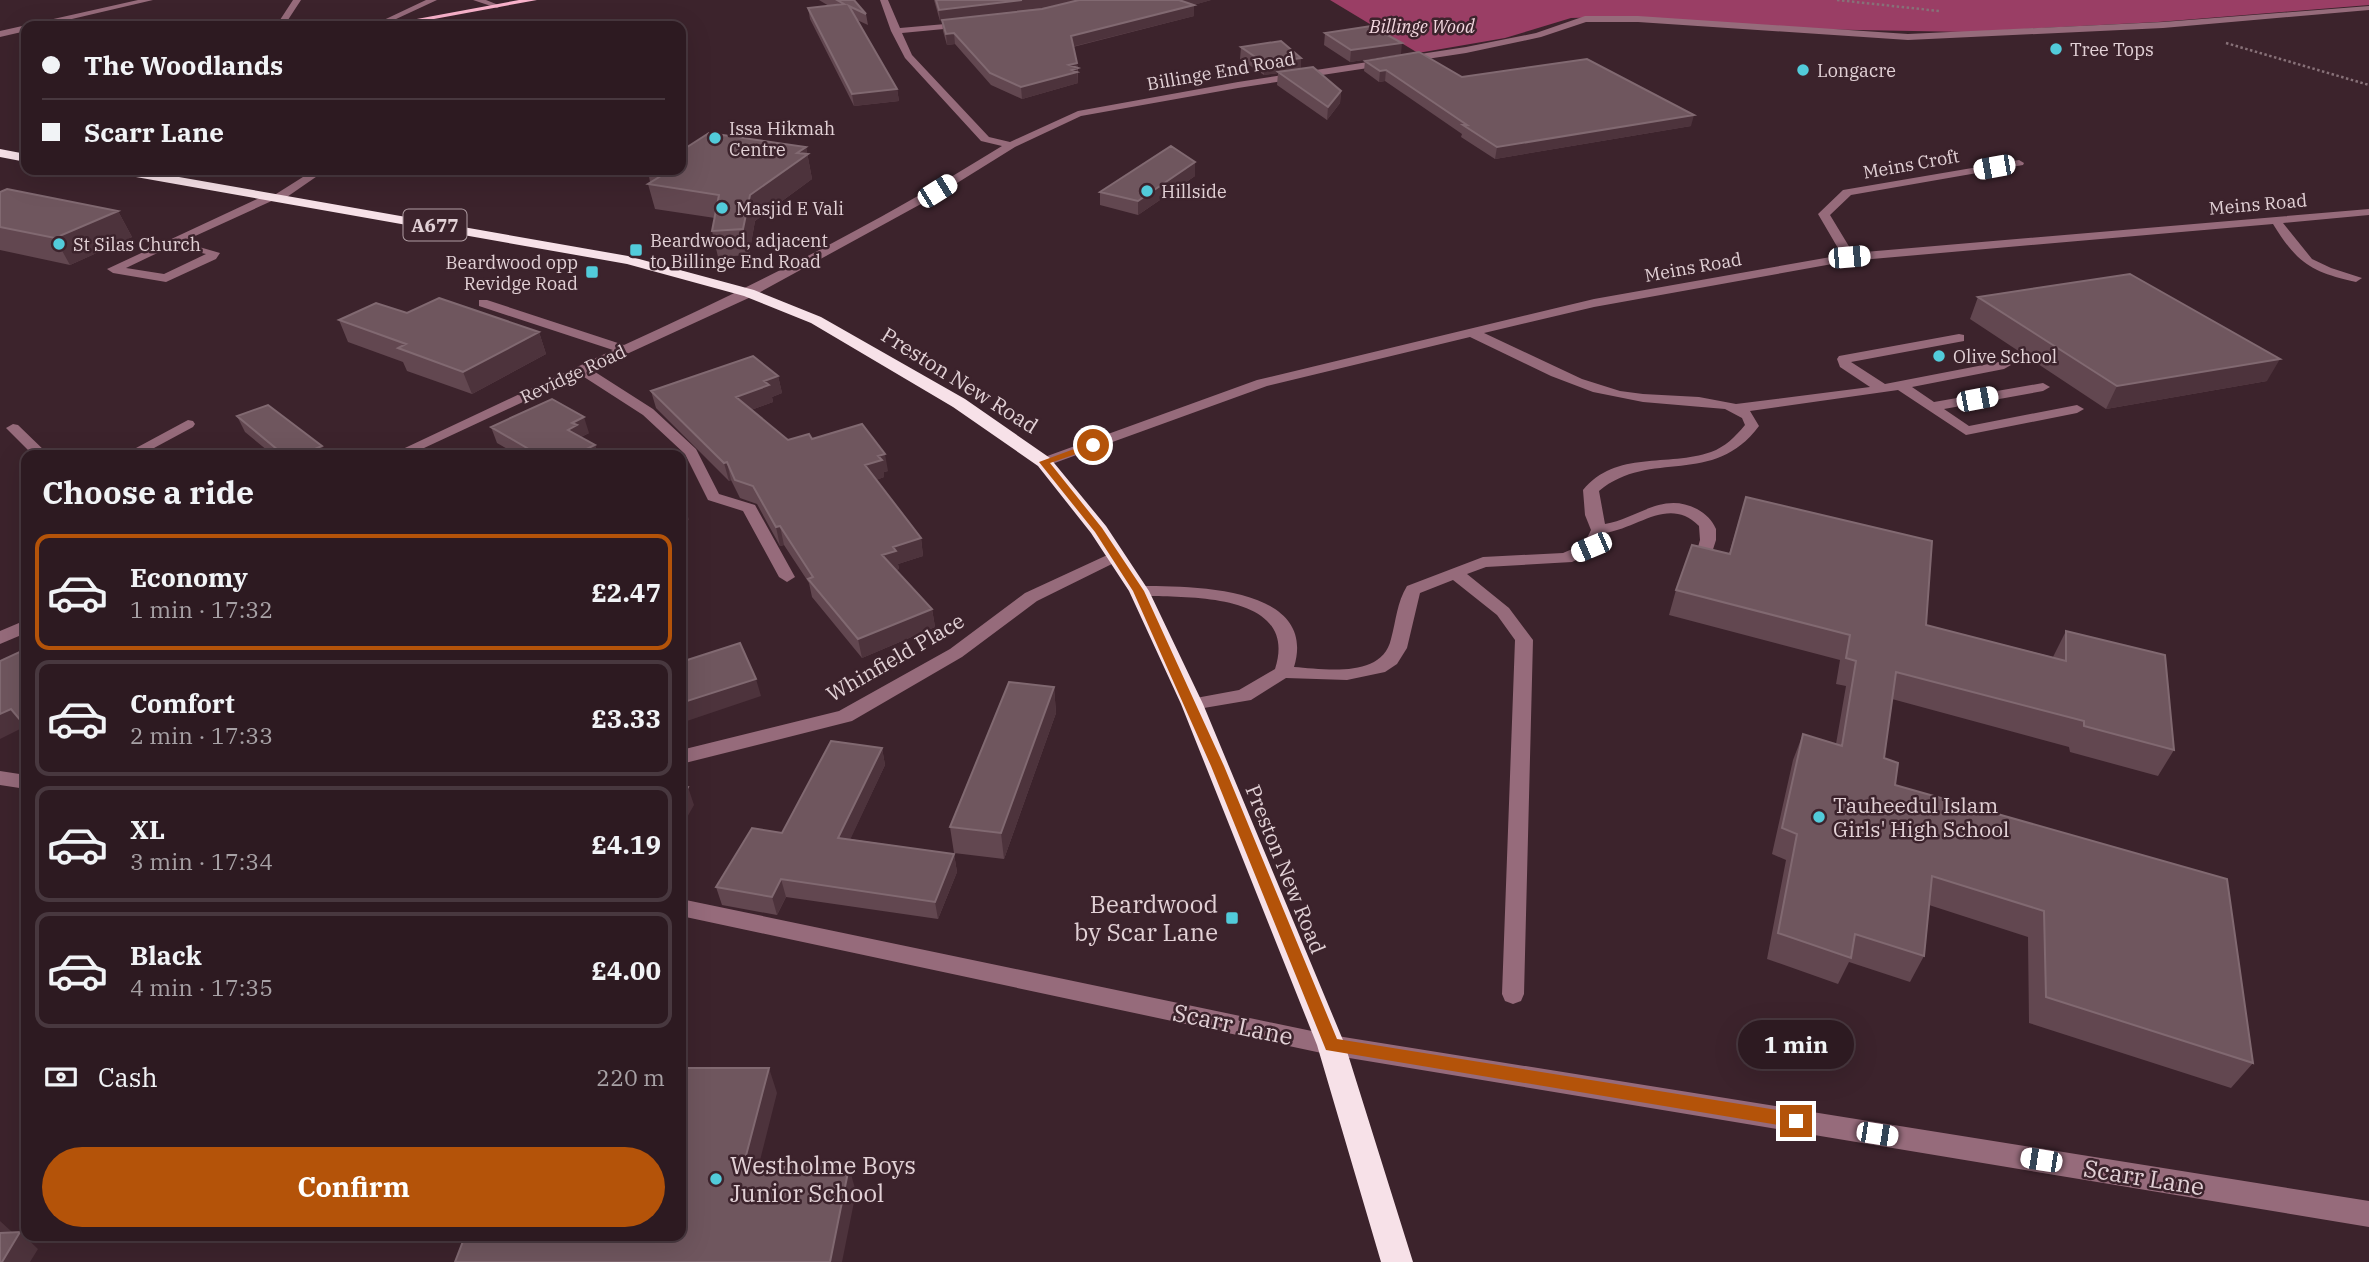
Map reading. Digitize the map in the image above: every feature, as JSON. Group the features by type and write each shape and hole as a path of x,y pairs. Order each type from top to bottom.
{"highway":[{"path":"0,153 21,157"},
{"name":"Preston New Road","path":"148,175 628,260 749,293 817,320 959,403 1044,462 1116,556 1139,591 1192,704 1331,1045 1397,1262"}],"main road":[{"path":"411,21 533,0"}],"street":[{"path":"55,21 149,0"},
{"path":"283,21 298,0"},
{"path":"386,21 433,0"},
{"path":"477,0 496,6"},
{"path":"884,0 895,31 908,56 985,139 1011,145"},
{"name":"Billinge End Road","path":"749,293 937,191 1011,145 1078,114 1238,85 1465,50 1538,35 1585,19 1638,19 1908,37 2176,24 2369,8"},
{"path":"895,31 981,22"},
{"path":"0,34 21,29"},
{"name":"Meins Croft","path":"1849,257 1824,214 1847,192 2019,163"},
{"path":"170,242 214,253 166,278 114,269 170,242 276,197 313,175"},
{"name":"Meins Road","path":"1044,462 1262,383 1594,303 1849,257 2369,212"},
{"path":"2276,220 2305,262 2323,272 2356,278"},
{"name":"Revidge Road","path":"413,450 749,293"},
{"path":"483,303 625,350"},
{"path":"1473,333 1547,369 1615,394 1714,403 1737,408 1883,389 2004,365"},
{"path":"1883,389 1851,368 1844,359 1959,338"},
{"path":"582,370 649,412 691,452 713,497 749,508 787,577"},
{"path":"1900,385 1966,431 2077,409"},
{"path":"1933,407 2043,387"},
{"path":"1192,704 1244,696 1283,672 1357,674 1385,665 1397,651 1413,590 1483,562 1566,558 1591,547 1599,530 1591,490 1602,477 1640,465 1687,462 1726,451 1744,440 1752,426 1748,415 1737,408"},
{"path":"139,450 188,424"},
{"path":"12,428 36,450"},
{"path":"1599,530 1621,525 1649,510 1664,506 1690,511 1707,524 1710,531 1702,561"},
{"name":"Whinfield Place","path":"686,756 845,716 956,653 1031,597 1116,556"},
{"path":"1455,573 1504,614 1520,630 1524,640 1513,994"},
{"path":"1139,591 1218,594 1265,609 1283,627 1289,646 1283,672"},
{"path":"0,638 21,628"},
{"path":"0,778 21,781"},
{"name":"Scarr Lane","path":"686,908 1331,1045 2369,1214"}],"path":[{"path":"2176,24 2230,46 2369,85"}],"green space":[{"name":"Billinge Wood","path":"1330,0 2369,0 2369,5 2158,22 1967,32 1805,29 1606,17 1571,18 1505,38 1418,53"}],"building":[{"path":"837,0 854,0 866,14 849,6 897,89 852,94 808,8 844,4"},
{"path":"936,0 1022,0 939,10"},
{"path":"1079,0 1179,0 1194,5 1071,36 1077,63 1069,65 1078,68 1072,70 1077,72 1021,87 990,73 954,33 946,34 942,20 1042,9"},
{"path":"1371,26 1402,43 1351,50 1325,33"},
{"path":"1281,41 1301,58 1264,63 1241,47"},
{"path":"1419,52 1462,77 1587,59 1694,115 1497,147 1386,70 1380,71 1365,61"},
{"path":"1313,67 1341,91 1328,107 1278,72"},
{"path":"709,133 806,147 797,153 808,154 750,195 743,229 712,231 719,195 648,184 662,175 686,175 686,148"},
{"path":"1171,146 1195,162 1138,201 1100,192"},
{"path":"7,189 118,211 55,238 0,227 0,192"},
{"path":"2130,274 2280,359 2117,386 1978,297"},
{"path":"439,298 539,332 463,372 398,348 406,344 339,320 376,303 407,313"},
{"path":"753,356 778,376 764,381 769,385 736,397 788,440 809,434 812,439 862,424 885,454 878,456 882,460 865,465 921,538 893,547 896,551 882,555 932,609 858,639 808,579 813,577 780,526 776,527 753,486 735,480 727,462 724,463 651,391"},
{"path":"552,399 584,417 572,423 577,425 568,430 595,445 584,450 530,450 491,427"},
{"path":"268,405 322,446 313,450 278,450 237,416"},
{"path":"1746,497 1932,541 1926,625 2066,661 2066,631 2165,655 2174,750 2084,726 2084,721 1896,672 1884,758 1898,763 1895,785 2227,879 2253,1063 2046,997 2044,911 1932,876 1924,956 1855,934 1851,958 1778,933 1797,834 1782,828 1803,734 1842,746 1856,661 1846,658 1850,635 1676,590 1692,545 1730,554"},
{"path":"740,643 756,679 686,701 686,660"},
{"path":"21,651 21,721 11,709 0,714 0,661"},
{"path":"1009,682 1054,687 1001,833 950,827"},
{"path":"831,741 882,748 838,838 954,854 935,902 781,879 772,897 716,887 752,828 782,833"},
{"name":"Westholme Boys Junior School","path":"686,1068 769,1068 743,1167 849,1167 830,1262 455,1262 463,1241 686,1241"},
{"path":"20,1232 2,1262 0,1262 0,1233"}],"place":[{"name":"Tree Tops","path":"2056,49"},
{"name":"Longacre","path":"1803,70"},
{"name":"Issa Hikmah Centre","path":"715,138"},
{"name":"Hillside","path":"1147,191"},
{"name":"Masjid E Vali","path":"722,208"},
{"name":"St Silas Church","path":"59,244"},
{"name":"Beardwood, adjacent to Billinge End Road","path":"636,250"},
{"name":"Beardwood opp Revidge Road","path":"592,272"},
{"name":"Olive School","path":"1939,356"},
{"name":"Tauheedul Islam Girls' High School","path":"1819,817"},
{"name":"Beardwood by Scar Lane","path":"1232,918"},
{"name":"Westholme Boys Junior School","path":"716,1179"}],"route":[{"path":"1093,445 1044,462 1099,530 1139,591 1192,704 1331,1045 1796,1121"}]}
